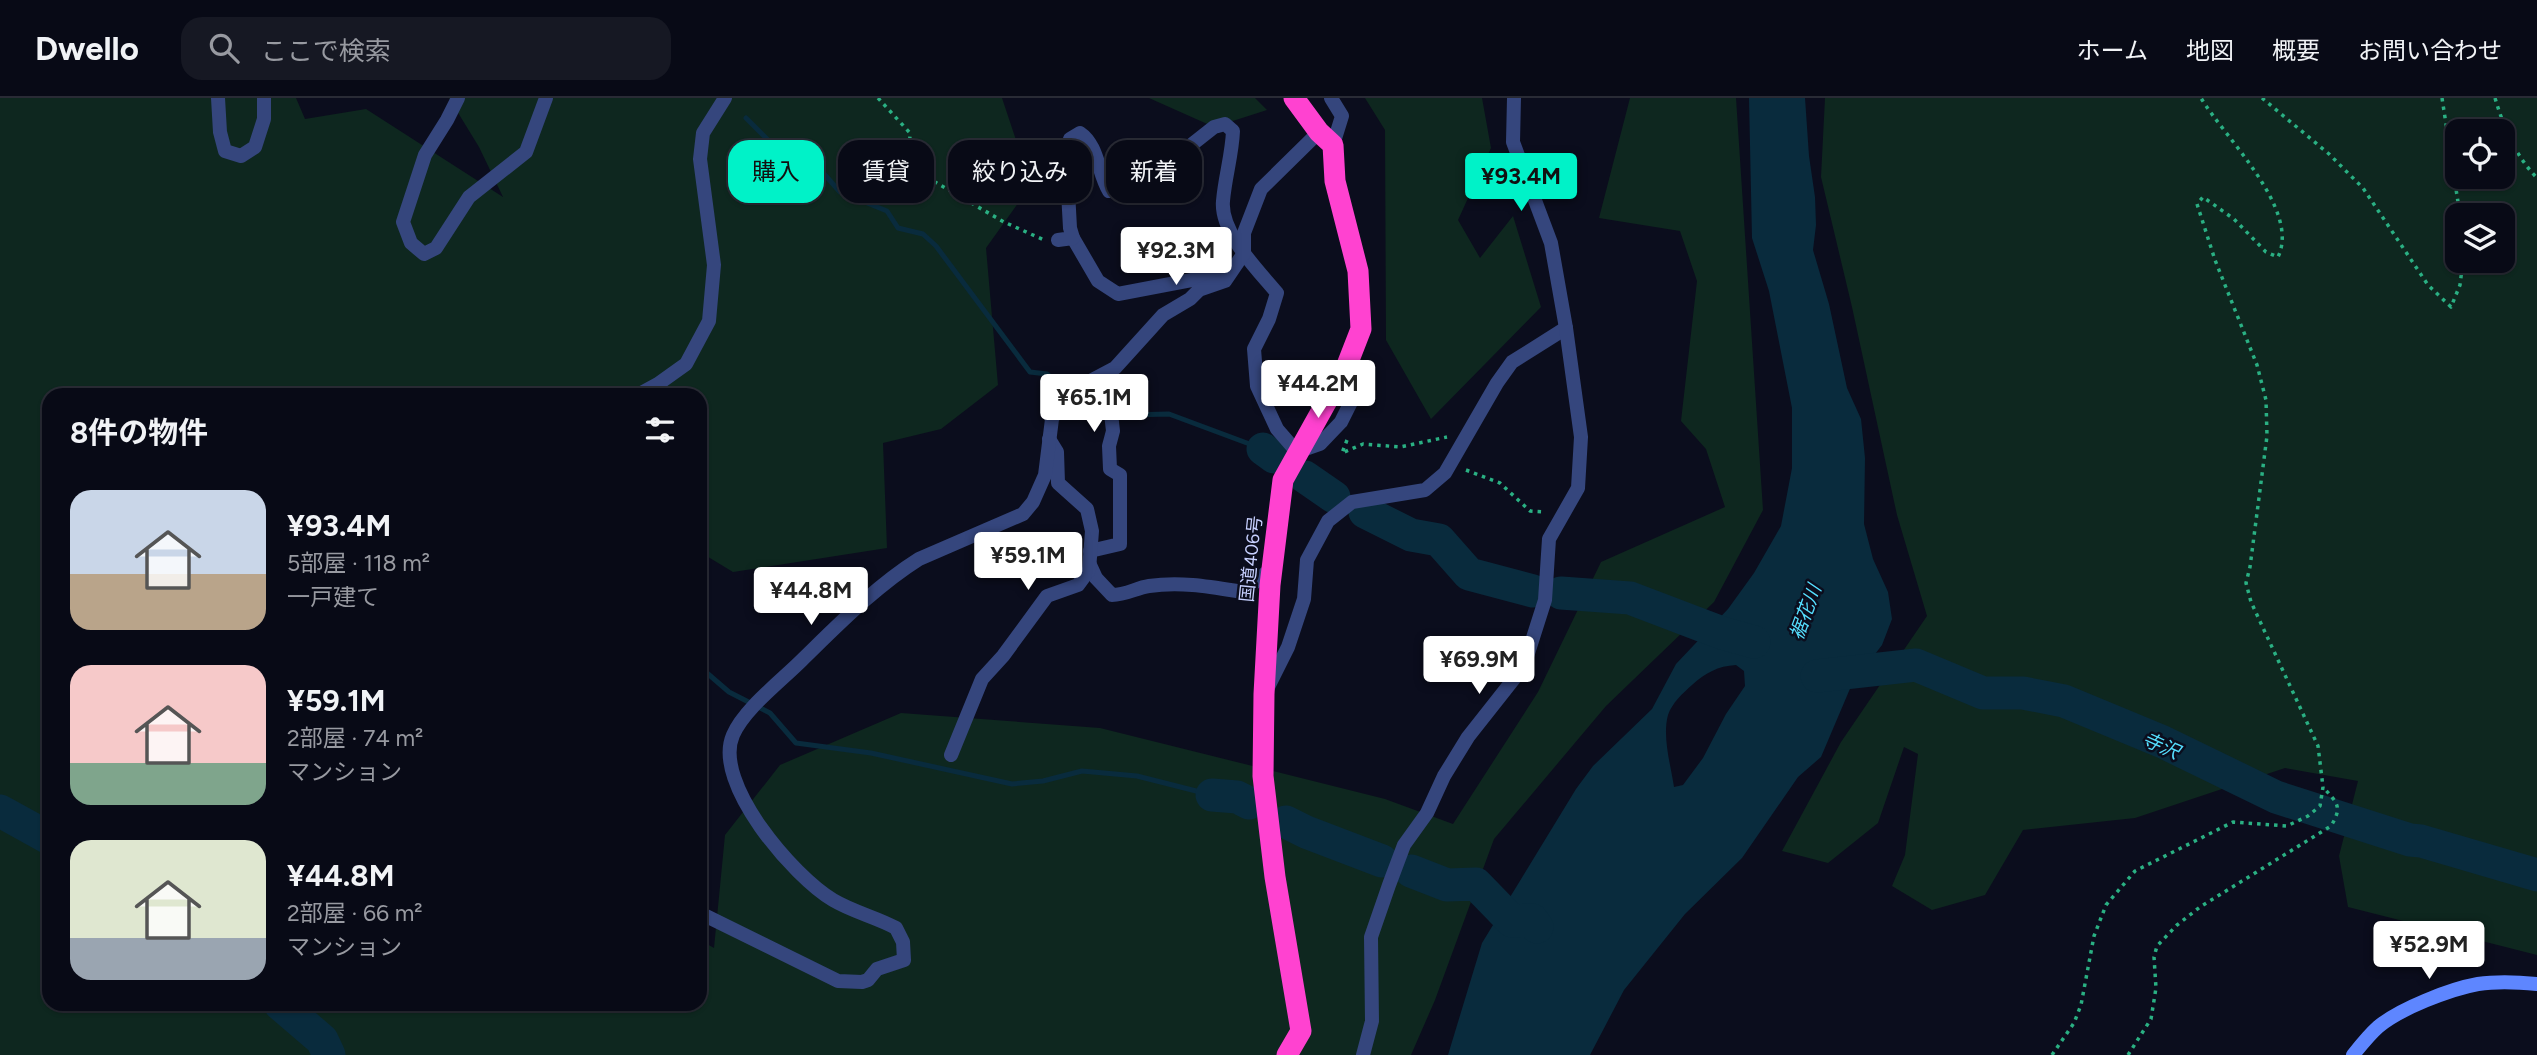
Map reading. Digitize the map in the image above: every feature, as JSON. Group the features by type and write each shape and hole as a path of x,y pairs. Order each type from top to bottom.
{"highway":[{"path":"1294,98 1326,139"},
{"name":"国道406号","path":"1287,1055 1301,1031 1275,877 1263,776 1264,694 1272,568 1283,480 1348,365 1361,329 1358,271 1326,139"}],"street":[{"path":"218,98 220,132 225,151 241,156 255,147 264,119 264,98"},
{"path":"458,98 425,155 403,222 411,243 424,254 436,248 469,197 526,152 546,98"},
{"path":"651,388 686,364 709,321 714,265 700,159 703,133 725,98"},
{"path":"707,916 838,981 862,982 868,980 877,969 904,960 903,942 896,928 831,899 788,863 747,808 730,766 733,735 748,714 829,634 904,569 919,559 1023,514 1033,502 1045,475 1052,419 1064,395 1115,368 1163,315 1190,299 1199,290 1225,281 1244,253 1244,233 1261,189 1326,139 1342,116 1331,98"},
{"path":"1363,1055 1372,1021 1371,937 1404,845 1427,813 1444,776 1468,737 1524,666 1545,600 1549,539 1578,488 1581,438 1566,328 1551,243 1513,142 1514,98"},
{"path":"1231,272 1118,294 1098,281 1070,228 1066,155 1070,139 1080,133 1089,139 1109,191 1118,189 1176,157 1214,127 1225,124 1233,131 1232,154 1223,204 1227,226 1244,253 1277,293 1269,319 1254,349 1257,386 1276,429 1297,452 1320,444 1341,422 1351,402"},
{"path":"1058,240 1073,238"},
{"path":"1264,694 1288,647 1304,599 1307,561 1328,521 1352,502 1425,490 1445,473 1512,362 1566,328"},
{"path":"1090,558 1120,544 1120,475 1110,469 1109,446 1113,431 1110,405 1121,396 1123,390 1098,390 1098,377"},
{"path":"951,755 982,679 1047,596 1077,585 1089,570 1092,531 1087,509 1058,483 1057,453 1049,439"},
{"path":"1090,558 1096,578 1112,595 1148,586 1198,584 1243,592 1272,568"},
{"path":"2353,1055 2378,1027 2426,1001 2477,984 2537,984"}],"path":[{"path":"878,98 910,133 909,167 1004,222 1041,240 1058,240"},
{"path":"2052,1055 2074,1023 2081,1005 2094,936 2106,905 2135,871 2233,822 2287,827 2320,806 2323,787 2318,746 2251,602 2246,583 2267,436 2266,401 2257,365 2215,260 2197,204 2203,197 2234,219 2266,252 2278,257 2284,245 2280,223 2267,191 2247,158 2212,116 2201,98"},
{"path":"2262,98 2329,154 2363,188 2428,285 2451,307 2460,285 2462,273"},
{"path":"2442,98 2458,203"},
{"path":"2495,98 2505,131 2528,169 2537,178"},
{"path":"2128,1055 2151,1019 2156,988 2154,957 2157,946 2177,925 2200,907 2331,826 2338,814 2337,803 2323,787"}],"green space":[{"path":"0,98 296,98 305,119 366,109 503,197 479,147 449,98 1002,98 1016,140 948,140 948,203 1018,203 986,248 998,385 941,429 883,443 887,548 733,572 707,556 707,388 42,388 42,1011 707,1011 707,944 714,948 725,835 780,765 901,713 1100,728 1385,799 1453,824 1538,692 1601,562 1725,507 1706,449 1681,421 1697,281 1680,231 1599,218 1630,98 1736,98 1763,510 1714,602 1606,706 1494,839 1435,1000 1411,1055 0,1055"},
{"path":"1149,98 1255,98 1267,110 1214,127"},
{"path":"1365,98 1482,98 1491,148 1458,220 1480,258 1513,216 1541,307 1431,419 1386,340 1385,130"},
{"path":"1825,98 2537,98 2537,955 2348,907 2339,856 2358,781 2285,768 2135,818 2023,830 1985,895 1932,910 1892,886 1905,855 1918,754 1904,747 1878,823 1828,863 1782,851 1841,742 1927,616 1897,515 1821,177"}],"water":[{"name":"裾花川","path":"1749,98 1805,98 1815,197 1813,250 1829,304 1847,388 1861,419 1865,458 1864,524 1873,559 1888,592 1892,619 1882,645 1852,684 1821,757 1798,777 1742,858 1685,914 1624,990 1590,1055 1448,1055 1482,943 1576,789 1593,766 1652,709 1676,664 1728,609 1754,573 1781,526 1792,468 1792,408 1769,291 1752,238","holes":["1736,665 1744,671 1745,686 1726,714 1703,758 1683,785 1674,787 1666,733 1672,706 1692,685 1712,671"]}],"waterway":[{"path":"746,118 786,158 810,158 840,192 887,211 898,228 923,234 936,246 1030,372 1047,374 1055,381"},
{"path":"1082,404 1093,408"},
{"path":"1128,415 1169,414 1263,449"},
{"path":"1263,449 1274,457"},
{"path":"1305,477 1334,497"},
{"path":"1365,512 1411,535 1439,540 1469,574 1533,591"},
{"path":"1561,593 1630,598 1722,633 1754,642"},
{"name":"寺沢","path":"1817,676 1916,665 1983,693 2023,693 2064,701 2163,742 2276,797 2410,840 2537,875"},
{"path":"707,673 729,692 770,713 796,743 871,753 1012,784 1043,781 1082,771 1137,776 1212,795"},
{"path":"1212,795 1237,797 1249,803"},
{"path":"0,811 42,834"},
{"path":"1286,822 1382,861"},
{"path":"1411,871 1447,885 1476,884 1512,921 1532,920 1537,927"},
{"path":"288,1011 322,1040 329,1055"}]}
